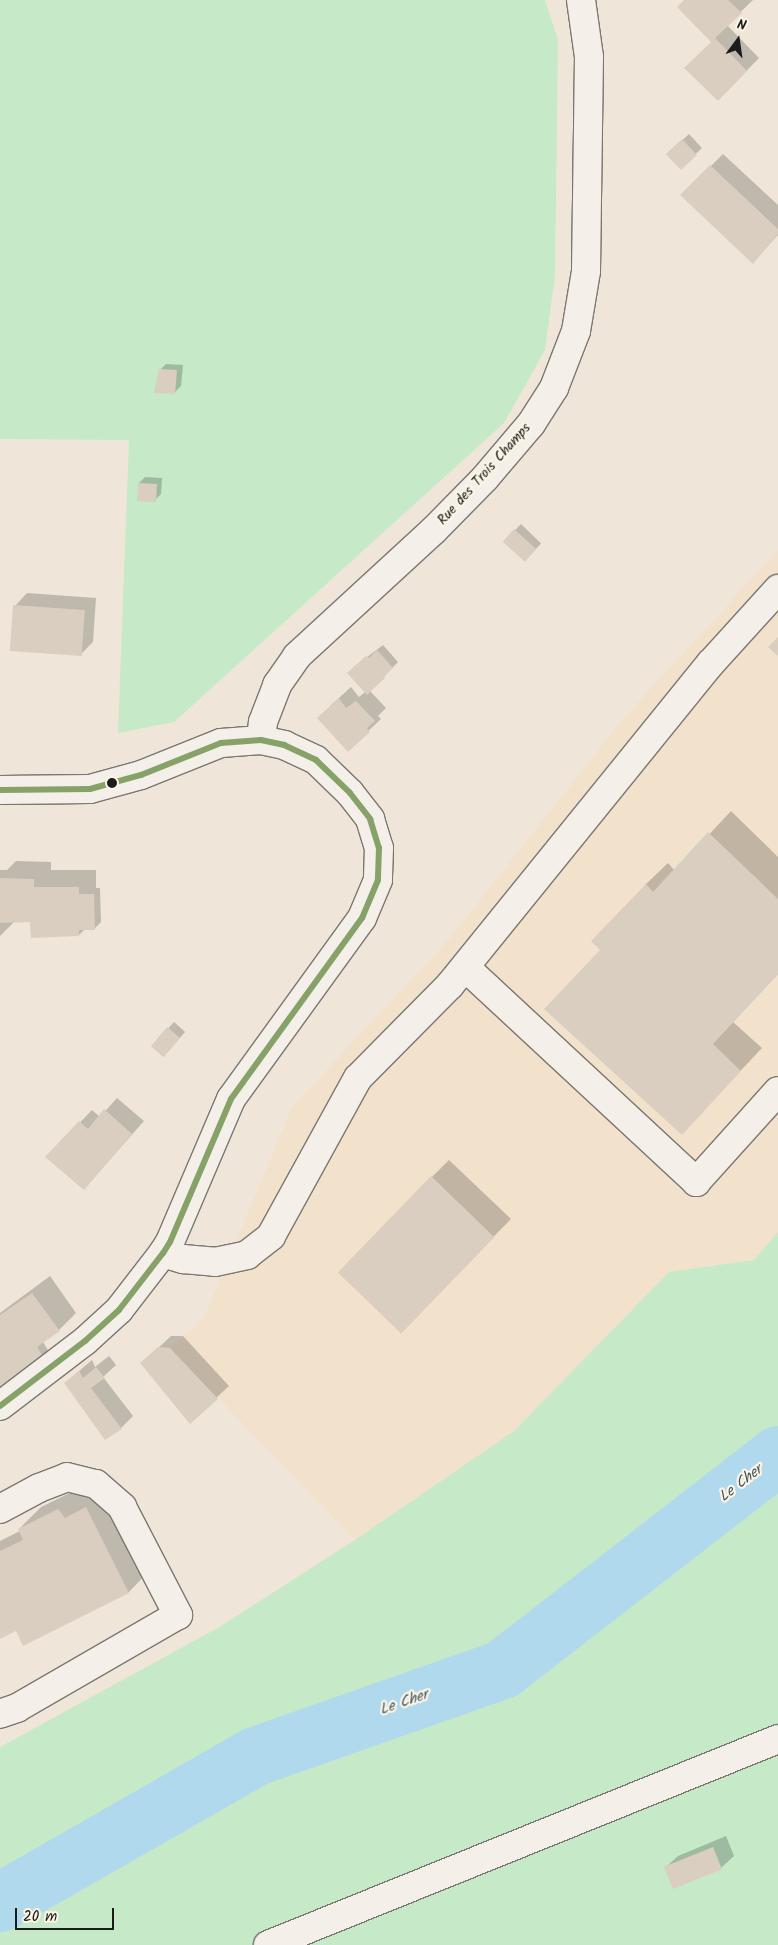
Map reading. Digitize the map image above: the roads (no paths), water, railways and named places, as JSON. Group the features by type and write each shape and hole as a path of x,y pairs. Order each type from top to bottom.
{"street":[{"name":"Rue des Trois Champs","path":"261,740 262,722 277,685 296,656 432,531 485,478 531,424 554,388 576,331 586,271 589,57 581,0"},
{"path":"163,1253 183,1259 215,1262 246,1255 271,1236 358,1078 450,985 711,663 778,588"},
{"path":"0,790 90,789 141,775 221,743 261,740 284,745 316,760 350,793 370,819 379,848 378,880 362,918 231,1099 170,1242 163,1253 119,1310 85,1341 0,1406"},
{"path":"465,966 696,1182 778,1091"},
{"path":"0,1509 39,1488 67,1477 96,1484 122,1507 178,1615 17,1708 0,1714"},
{"path":"268,1945 778,1739"}],"waterway":[{"name":"Le Cher","path":"0,1902 255,1756 502,1669 778,1455"}]}
